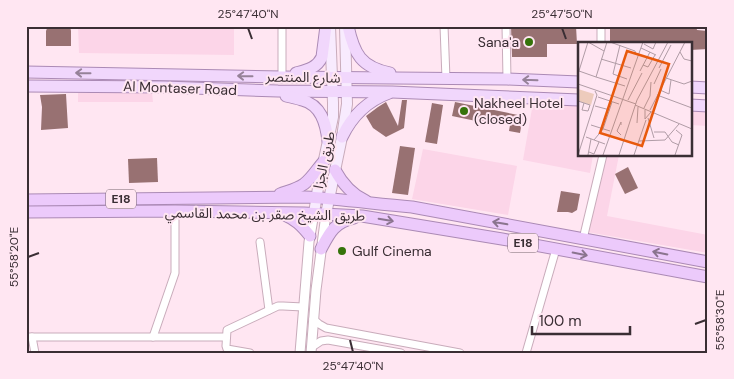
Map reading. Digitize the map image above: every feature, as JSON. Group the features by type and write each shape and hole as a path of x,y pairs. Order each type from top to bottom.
{"highway":[{"path":"272,198 304,184 324,162"},
{"path":"335,170 353,194 369,203"},
{"name":"طريق الشيخ صقر بن محمد القاسمي","path":"26,200 328,199 412,207 708,262"},
{"name":"طريق الشيخ صقر بن محمد القاسمي","path":"26,212 279,212 362,216 708,277"},
{"path":"279,212 295,220 310,236"},
{"path":"321,249 334,227 343,221 362,216"}],"main road":[{"path":"346,26 354,49 369,66 384,72 414,78"},
{"name":"طريق الجزا","path":"326,214 347,104 346,26"},
{"path":"282,77 308,69 319,63 328,27 336,33 338,46 346,48"},
{"name":"طريق الجزا","path":"314,213 333,117 328,27"},
{"name":"شارع المنتصر","path":"26,72 507,79 578,82"},
{"name":"Al Montaser Road","path":"26,86 164,87 278,92 333,91"},
{"path":"692,87 708,88"},
{"name":"شارع المنتصر","path":"333,91 578,100"},
{"path":"278,92 288,97 306,101 316,108 324,120 328,141"},
{"path":"342,137 351,121 364,107 377,98 392,92"},
{"path":"692,105 708,106"}],"street":[{"path":"282,26 282,77"},
{"path":"444,26 446,79"},
{"path":"506,26 507,79"},
{"path":"601,26 601,42"},
{"path":"583,238 603,156"},
{"path":"152,337 175,273 175,212"},
{"name":"طريق الجزا","path":"300,353 310,236 314,213"},
{"name":"طريق الجزا","path":"312,350 326,214"},
{"path":"260,242 269,310"},
{"path":"526,353 556,249"},
{"path":"250,353 227,348 226,332 228,329 278,306 303,307"},
{"path":"314,319 322,326 347,332 460,353"},
{"path":"346,342 347,332"},
{"path":"35,353 29,337 226,337"},
{"path":"312,350 324,340 346,342 401,353"}],"shaded area":[{"path":"78,26 234,26 234,55 79,53"},
{"path":"78,93 152,93 153,102 78,102"},
{"path":"533,103 578,105 578,156 593,156 590,173 523,160"},
{"path":"692,103 708,103 708,126 692,125"},
{"path":"423,149 517,166 508,215 412,199"},
{"path":"602,156 619,156 607,216 708,235 708,253 587,232"}],"building":[{"path":"48,26 70,26 71,46 46,46"},
{"name":"Sana'a","path":"511,26 576,26 577,44 547,44 547,57 512,57"},
{"path":"696,26 697,30 708,31 708,49 692,50 692,42 610,42 610,29"},
{"path":"66,94 68,128 41,130 42,107 40,95"},
{"path":"402,100 407,100 404,128 386,137 373,128 366,116 386,102 398,126"},
{"path":"455,102 523,116 520,133 509,131 510,125 476,122 452,116"},
{"path":"432,103 443,105 437,144 425,142"},
{"path":"400,146 415,148 408,195 392,193"},
{"path":"157,158 158,182 129,183 128,159"},
{"path":"628,167 638,188 625,194 615,174"},
{"path":"561,191 580,194 577,210 572,213 557,212"}],"place":[{"name":"Sana'a","path":"529,42"},
{"name":"Nakheel Hotel (closed)","path":"464,111"},
{"name":"Gulf Cinema","path":"342,251"}]}
